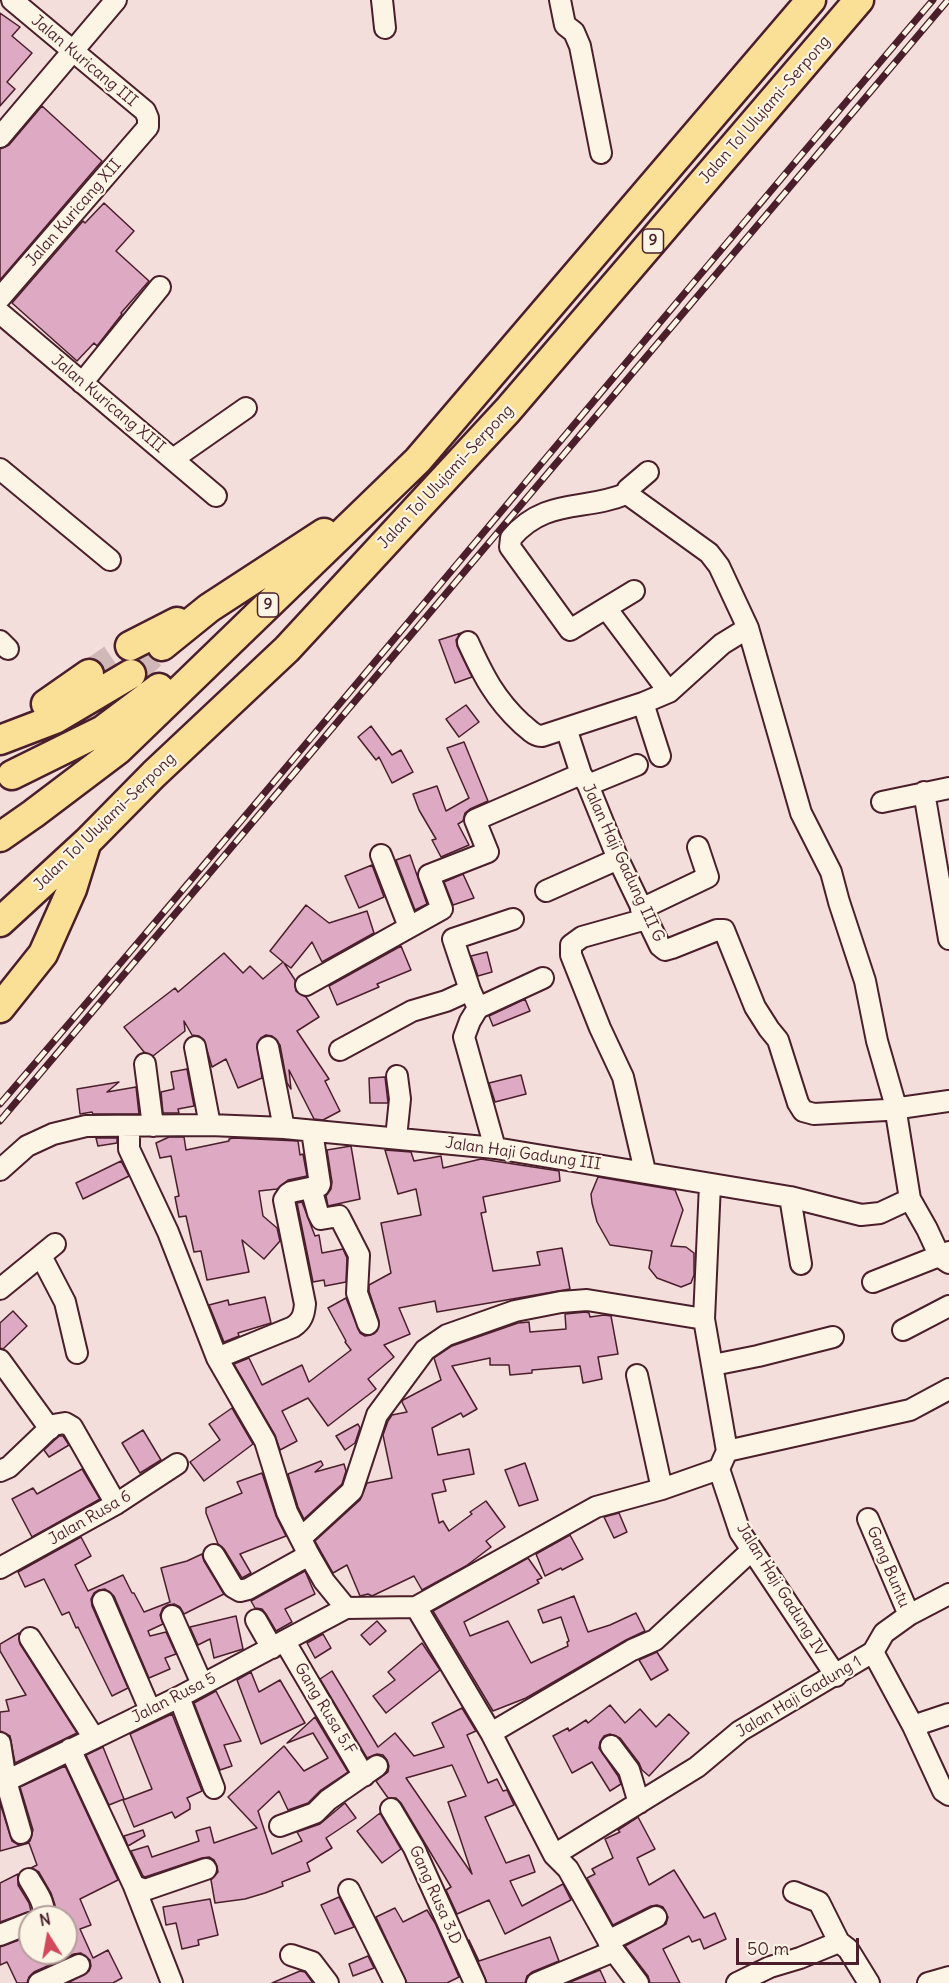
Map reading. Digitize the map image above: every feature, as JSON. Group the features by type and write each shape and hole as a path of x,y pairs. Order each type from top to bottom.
{"highway":[{"name":"Jalan Tol Ulujami–Serpong","path":"0,837 119,749 418,460 811,0"},
{"name":"Jalan Tol Ulujami–Serpong","path":"0,922 87,842 154,774 287,649 508,410 859,0"},
{"path":"162,646 209,608 322,534 418,460"},
{"path":"12,775 103,730 151,696 233,623 322,534"},
{"path":"130,646 209,608"},
{"path":"0,738 89,674"},
{"path":"0,738 55,719 130,674"},
{"path":"0,1008 43,954 72,889 87,842"}],"street":[{"name":"Jalan Kuricang III","path":"12,0 145,111 148,127"},
{"path":"2,131 116,0"},
{"path":"382,0 385,28"},
{"path":"560,0 565,25 574,32 580,46 601,153"},
{"name":"Jalan Kuricang XII","path":"0,298 148,127"},
{"path":"82,383 160,287"},
{"name":"Jalan Kuricang XIII","path":"0,313 216,496"},
{"path":"173,459 246,408"},
{"path":"0,469 110,560"},
{"path":"634,591 570,630 510,547 511,538 533,518 543,513 615,499 628,493 628,489 648,472"},
{"path":"628,493 709,553 719,566 748,628 801,813 831,872 866,981 877,1041 896,1108 909,1199 946,1258 873,1282"},
{"path":"606,608 669,692"},
{"path":"468,642 486,682 506,709 537,736 542,736 643,703 669,692 722,644 748,628"},
{"path":"643,703 660,756"},
{"name":"Jalan Haji Gadung III G","path":"566,728 618,859 660,946 665,950 717,930 724,930 755,1007 778,1040 803,1111 814,1114 896,1108 949,1101"},
{"path":"478,1008 429,875 488,852 475,819 585,780 637,765"},
{"path":"882,802 949,788"},
{"path":"924,792 949,939"},
{"path":"645,1171 623,1077 600,1028 571,955 571,945 582,937 644,914 708,877 698,847"},
{"path":"381,855 409,927"},
{"path":"546,891 618,859"},
{"path":"306,986 442,909"},
{"path":"454,942 513,919"},
{"path":"495,1148 464,1037 478,1008 543,978"},
{"path":"340,1050 412,1011 446,1001 470,990"},
{"path":"195,1047 210,1125"},
{"path":"268,1047 284,1128"},
{"path":"145,1064 153,1126"},
{"path":"396,1137 400,1099 397,1076"},
{"name":"Jalan Haji Gadung III","path":"0,1170 27,1146 53,1134 86,1126 210,1125 396,1137 495,1148 645,1171 790,1197 861,1215 880,1213 909,1199"},
{"path":"129,1127 129,1149 168,1232 217,1358 265,1440 287,1512 324,1581 346,1608 416,1608 596,1507 662,1489 719,1469 728,1451 704,1319 710,1184"},
{"path":"217,1358 293,1328 301,1322 306,1304 284,1200 288,1194 319,1186 312,1131"},
{"path":"311,1188 321,1219 339,1216 359,1255 357,1293 368,1324"},
{"path":"790,1197 801,1264"},
{"path":"0,1289 48,1250 77,1353"},
{"path":"214,1555 233,1587 240,1591 248,1589 305,1546 352,1491 377,1415 425,1350 447,1335 515,1311 561,1302 587,1300 704,1319"},
{"path":"903,1330 949,1306"},
{"path":"714,1365 833,1337"},
{"path":"0,1360 50,1429"},
{"path":"637,1375 662,1489"},
{"path":"728,1451 910,1410 949,1389"},
{"path":"0,1471 9,1467 50,1429 65,1423 72,1427 116,1504"},
{"name":"Jalan Rusa 6","path":"0,1568 116,1504 177,1464"},
{"name":"Jalan Haji Gadung IV","path":"719,1469 740,1532 836,1676"},
{"name":"Gang Buntu","path":"868,1519 909,1615"},
{"path":"491,1734 632,1650 655,1640 752,1550"},
{"name":"Jalan Haji Gadung 1","path":"554,1855 697,1767 740,1731 873,1652 884,1633 909,1615 949,1594"},
{"path":"103,1601 150,1710"},
{"name":"Jalan Rusa 5","path":"3,1783 179,1697 346,1608"},
{"path":"416,1608 491,1734 554,1855 568,1869 611,1946 638,1983"},
{"path":"172,1616 202,1684"},
{"name":"Gang Rusa 5.F","path":"256,1620 278,1645 371,1771 328,1800 315,1813 280,1826"},
{"path":"30,1638 94,1738"},
{"path":"873,1652 913,1726 943,1791 949,1795"},
{"path":"179,1697 214,1788"},
{"path":"913,1726 949,1714"},
{"path":"0,1743 3,1783 21,1833"},
{"path":"611,1746 629,1770 639,1803"},
{"path":"70,1749 134,1886 172,1983"},
{"name":"Gang Rusa 3.D","path":"391,1809 414,1848 475,1983"},
{"path":"134,1886 145,1890 206,1869"},
{"path":"29,1879 43,1905"},
{"path":"349,1890 395,1983"},
{"path":"794,1892 819,1902 839,1942 848,1949 869,1983"},
{"path":"537,1983 611,1946 656,1917"},
{"path":"0,1935 18,1928"},
{"path":"737,1983 770,1966 800,1958 839,1942"},
{"path":"291,1955 312,1962 328,1983"},
{"path":"39,1983 79,1965"},
{"path":"928,1983 949,1977"}],"building":[{"path":"0,13 20,27 12,36 32,53 7,82 15,89 0,106"},
{"path":"42,106 102,161 0,280 0,149 9,145"},
{"path":"104,203 134,231 116,251 149,281 121,313 97,346 94,343 77,361 12,303 83,221 85,223"},
{"path":"461,633 456,640 457,646 472,677 455,683 439,640"},
{"path":"466,705 479,722 459,737 446,719"},
{"path":"371,726 392,755 401,750 413,772 392,783 379,757 376,760 358,737"},
{"path":"464,742 488,801 470,809 465,813 463,821 458,824 469,845 441,857 432,840 436,839 419,810 413,794 437,786 446,811 469,798 447,748"},
{"path":"410,855 427,904 415,910 396,860"},
{"path":"372,865 384,897 359,908 345,876"},
{"path":"463,874 474,898 453,905 444,882"},
{"path":"306,905 329,923 367,911 374,933 322,962 312,942 291,968 284,963 295,980 296,991 306,997 319,1017 297,1031 329,1079 325,1081 340,1111 323,1120 314,1119 289,1070 291,1089 287,1083 280,1045 272,1036 266,1035 257,1044 262,1078 238,1088 226,1059 212,1067 204,1040 192,1035 184,1021 185,1031 153,1056 144,1052 124,1027 175,988 178,992 224,953 243,973 250,966 263,979 283,962 270,951"},
{"path":"401,946 411,970 377,984 379,987 337,1005 329,986"},
{"path":"487,952 492,972 478,976 471,956"},
{"path":"525,999 530,1011 493,1026 489,1016"},
{"path":"187,1069 194,1106 178,1109 179,1113 163,1113 161,1092 174,1089 171,1072"},
{"path":"521,1075 526,1094 495,1102 489,1083"},
{"path":"385,1077 388,1103 370,1103 369,1078"},
{"path":"119,1082 107,1092 136,1087 139,1114 93,1114 92,1112 80,1114 77,1089"},
{"path":"169,1137 184,1137 186,1150 234,1138 298,1141 307,1176 288,1180 277,1189 259,1191 263,1216 277,1228 280,1241 264,1259 242,1240 249,1272 207,1280 201,1251 194,1252 186,1216 179,1217 175,1197 179,1196 171,1156 160,1158 156,1143"},
{"path":"96,1138 117,1138 117,1143 98,1146"},
{"path":"351,1146 360,1199 328,1206 326,1196 331,1189 332,1182 327,1150"},
{"path":"385,1150 411,1152 414,1161 441,1156 443,1168 481,1159 559,1171 560,1181 483,1197 486,1212 481,1213 493,1271 540,1265 537,1252 562,1248 570,1289 437,1312 435,1301 399,1308 410,1334 384,1345 394,1357 368,1379 376,1389 328,1426 308,1398 282,1411 297,1441 280,1450 275,1435 234,1364 249,1358 262,1385 302,1365 309,1382 351,1350 328,1308 346,1298 360,1333 365,1336 377,1331 379,1321 369,1285 391,1273 381,1223 421,1215 416,1189 398,1194"},
{"path":"121,1161 129,1176 83,1199 76,1183"},
{"path":"598,1177 675,1190 683,1210 671,1246 686,1247 694,1253 694,1275 691,1283 681,1287 657,1278 649,1268 652,1251 610,1245 597,1222 592,1203 591,1194"},
{"path":"302,1202 315,1236 319,1235 322,1253 343,1249 347,1258 346,1282 325,1286 324,1280 313,1282 297,1203"},
{"path":"265,1297 271,1323 238,1333 239,1336 224,1342 209,1305 228,1300 229,1305"},
{"path":"13,1311 27,1326 3,1349 0,1348 0,1323"},
{"path":"586,1312 590,1317 611,1316 618,1354 598,1357 602,1379 583,1383 580,1366 532,1370 532,1373 510,1375 509,1365 490,1365 490,1358 452,1366 477,1409 463,1417 461,1413 432,1428 438,1455 469,1449 474,1474 443,1480 446,1491 432,1494 439,1523 443,1521 449,1531 486,1501 505,1527 486,1541 491,1547 466,1566 422,1590 414,1576 372,1596 368,1594 360,1596 347,1565 333,1573 315,1541 360,1500 367,1483 392,1478 383,1435 392,1415 407,1412 403,1400 441,1380 434,1358 452,1346 518,1323 529,1322 530,1332 566,1329 565,1314"},
{"path":"232,1408 253,1444 204,1481 190,1462 220,1440 209,1424"},
{"path":"358,1424 360,1428 355,1443 345,1450 336,1436"},
{"path":"143,1430 161,1460 140,1473 122,1443"},
{"path":"59,1436 63,1436 69,1445 49,1457 44,1450"},
{"path":"321,1461 323,1465 315,1472 344,1464 346,1471 342,1484 304,1519 288,1474"},
{"path":"525,1463 538,1500 519,1506 505,1470"},
{"path":"82,1469 100,1499 32,1537 12,1499 33,1488 37,1494"},
{"path":"262,1473 276,1516 286,1536 240,1554 251,1573 242,1578 224,1549 218,1544 206,1508 242,1493 237,1482"},
{"path":"619,1513 627,1532 614,1538 604,1517"},
{"path":"570,1535 583,1559 545,1576 536,1554"},
{"path":"81,1537 91,1556 75,1565 88,1591 123,1575 144,1612 170,1602 161,1568 202,1554 224,1594 184,1614 180,1607 174,1604 163,1608 160,1615 163,1624 148,1631 150,1636 166,1632 176,1654 165,1658 170,1669 149,1678 114,1596 105,1589 94,1593 91,1599 92,1606 128,1688 112,1696 78,1627 76,1628 69,1612 62,1615 44,1579 25,1587 18,1572"},
{"path":"528,1558 542,1578 537,1580 539,1583 464,1622 470,1636 508,1621 531,1663 568,1646 569,1641 561,1617 543,1623 538,1610 574,1596 588,1632 636,1613 645,1631 526,1698 493,1711 433,1611"},
{"path":"305,1571 315,1594 285,1609 292,1622 276,1631 262,1609 255,1608 251,1601"},
{"path":"236,1616 243,1649 214,1658 210,1639 198,1645 190,1627"},
{"path":"377,1621 386,1631 370,1645 361,1635"},
{"path":"19,1633 20,1644 77,1733 15,1763 10,1736 0,1731 0,1712 9,1711 6,1700 26,1695 0,1651 0,1644"},
{"path":"323,1634 331,1648 315,1658 307,1643"},
{"path":"422,1643 440,1670 386,1713 373,1696 395,1680 388,1672"},
{"path":"657,1652 668,1670 651,1680 639,1660"},
{"path":"332,1671 378,1747 395,1733 414,1756 444,1747 432,1723 462,1708 476,1731 467,1735 488,1783 497,1779 503,1791 507,1790 514,1805 485,1817 506,1863 529,1855 535,1872 510,1881 522,1906 563,1884 571,1900 505,1934 489,1900 457,1914 446,1890 451,1887 401,1803 396,1798 388,1798 376,1781 388,1772 387,1760 383,1755 377,1754 367,1758 320,1679","holes":["452,1765 466,1796 448,1802 472,1874 406,1778"]},
{"path":"251,1672 259,1692 280,1680 305,1723 261,1744 237,1680"},
{"path":"216,1691 241,1741 224,1745 232,1766 220,1770 194,1703"},
{"path":"610,1705 625,1723 640,1709 656,1727 669,1714 689,1733 649,1776 642,1770 620,1738 610,1734 604,1736 599,1748 621,1784 610,1791 592,1762 572,1773 553,1736 568,1728 569,1731 586,1720 588,1723"},
{"path":"172,1714 202,1791 187,1798 190,1809 175,1818 172,1812 134,1827 123,1800 152,1789 130,1734"},
{"path":"315,1717 348,1772 321,1790 308,1803 288,1810 279,1791 258,1811 272,1854 302,1841 297,1832 320,1824 345,1803 356,1818 326,1838 332,1848 307,1863 310,1871 282,1882 283,1886 265,1893 245,1899 215,1903 211,1880 218,1872 214,1860 209,1857 143,1876 131,1851 148,1846 152,1857 199,1841 196,1831 210,1827 214,1843 257,1828 228,1797 284,1746 304,1771 328,1758 313,1733 287,1743"},
{"path":"103,1747 124,1799 109,1805 86,1755"},
{"path":"65,1766 118,1880 80,1899 91,1925 80,1929 93,1958 108,1950 122,1978 113,1983 68,1983 89,1971 91,1966 90,1960 81,1953 78,1953 78,1905 55,1905 39,1872 31,1868 37,1865 29,1843 0,1851 0,1803 12,1841 19,1845 30,1841 33,1830 20,1787"},
{"path":"380,1813 401,1849 382,1863 357,1831"},
{"path":"638,1817 655,1849 637,1858 649,1885 674,1870 704,1918 715,1913 726,1939 704,1949 700,1939 692,1942 689,1936 663,1949 680,1983 650,1983 648,1976 625,1946 666,1924 668,1917 663,1907 651,1906 613,1925 587,1878 595,1874 592,1869 613,1858 605,1839 620,1832 618,1830"},
{"path":"143,1830 145,1836 128,1846 124,1836"},
{"path":"18,1874 18,1885 30,1905 18,1905 18,1916 0,1922 0,1883"},
{"path":"339,1897 354,1927 335,1934 321,1905"},
{"path":"210,1899 218,1935 198,1940 199,1945 182,1949 176,1923 166,1925 163,1907"},
{"path":"395,1908 403,1922 427,1910 459,1977 447,1983 407,1983 376,1917"},
{"path":"550,1937 559,1961 532,1972 527,1976 525,1983 487,1983 469,1940 479,1961"},
{"path":"18,1940 18,1965 50,1965 34,1972 27,1983 17,1983 7,1962 0,1965 0,1947"},
{"path":"368,1956 374,1968 353,1976 349,1964"},
{"path":"600,1970 606,1983 568,1983"},
{"path":"300,1971 305,1972 313,1983 272,1983"}],"tunnel":[{"path":"89,674 130,646"},
{"path":"131,674 162,646"}],"railway":[{"path":"0,1104 933,0"},
{"path":"0,1121 948,0"}]}
